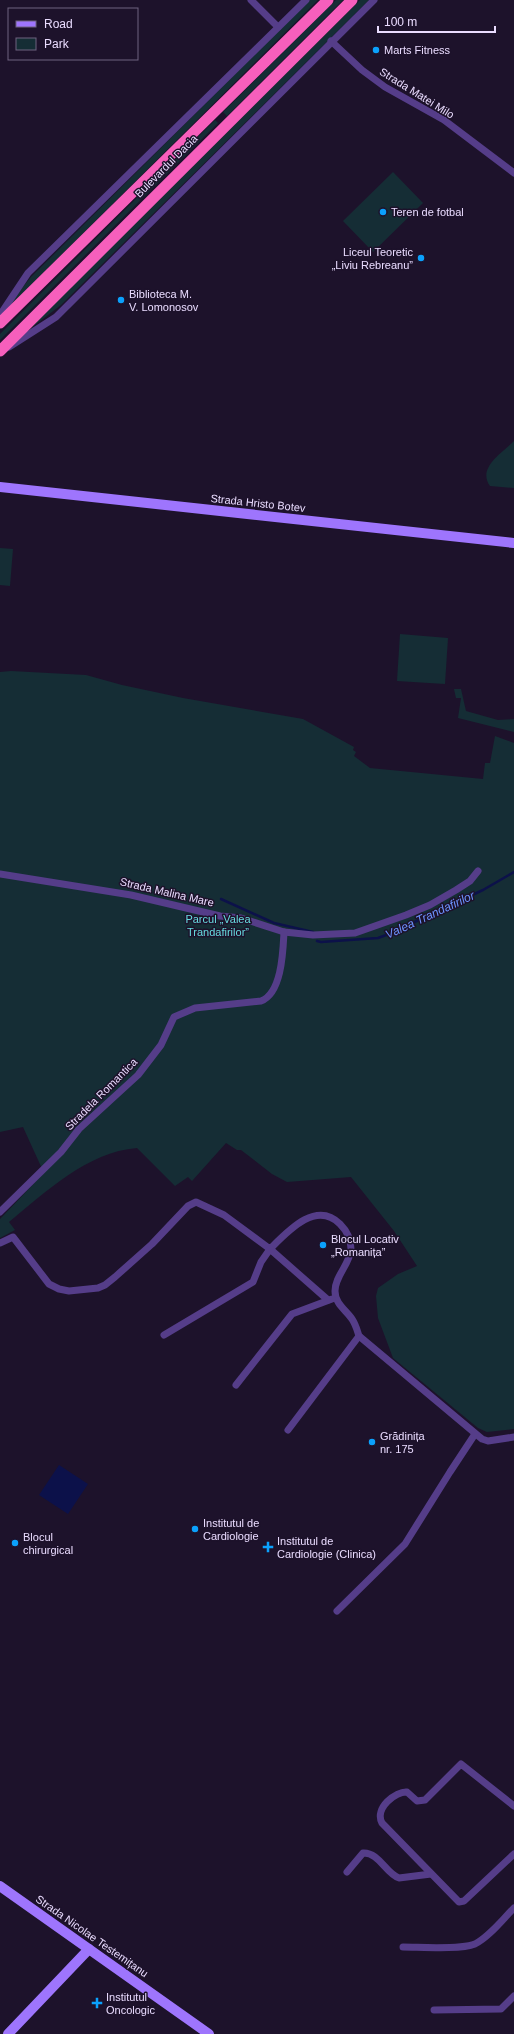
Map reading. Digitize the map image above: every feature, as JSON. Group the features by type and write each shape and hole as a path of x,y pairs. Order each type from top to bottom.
{"highway":[{"name":"Bulevardul Dacia","path":"0,323 328,0"},
{"name":"Bulevardul Dacia","path":"0,351 352,0"},
{"path":"216,110 228,123"}],"main road":[{"name":"Strada Hristo Botev","path":"0,487 514,543"},
{"name":"Strada Nicolae Testemițanu","path":"0,1886 209,2034"},
{"path":"8,2034 89,1949"}],"street":[{"path":"251,0 278,27"},
{"name":"Bulevardul Dacia","path":"0,315 28,273 306,0"},
{"path":"0,351 29,336 56,317 331,41 374,0"},
{"name":"Strada Matei Milo","path":"331,41 362,70 385,87 444,120 514,173"},
{"name":"Strada Malina Mare","path":"0,874 131,895 220,916 241,918 284,932 313,935 339,935 368,930 430,905 470,881 478,871"},
{"name":"Stradela Romantica","path":"0,1212 61,1152 79,1129 138,1075 161,1045 174,1017 195,1008 261,1001 270,996 276,985 282,957 284,932"},
{"path":"0,1242 13,1237 50,1284 59,1289 74,1291 98,1288 105,1285 152,1244 188,1206 196,1202 224,1215 270,1249 328,1300"},
{"path":"164,1334 253,1282 261,1262 270,1249 309,1216 330,1216 337,1221 348,1234 351,1248 349,1259 336,1286 336,1297 341,1307 352,1319 359,1336 475,1434 488,1441 514,1436"},
{"path":"236,1385 292,1314 336,1297"},
{"path":"288,1430 359,1336"},
{"path":"337,1611 405,1544 475,1434"},
{"path":"514,1806 461,1764 425,1800 417,1800 407,1792 401,1792 382,1806 380,1810 380,1819 382,1822 456,1901 462,1902 514,1854"},
{"path":"347,1872 363,1853 368,1852 394,1876 399,1878 431,1874"},
{"path":"403,1947 460,1947 473,1944 489,1934 514,1908"},
{"path":"434,2010 501,2009 514,1996"}],"green space":[{"path":"310,0 318,0 11,305 9,304 31,277"},
{"path":"336,0 343,0 227,116 223,112"},
{"path":"360,0 369,0 61,305 26,332"},
{"path":"215,120 218,123 0,340 0,334"},
{"name":"Teren de fotbal","path":"393,172 423,203 373,252 343,221"},
{"path":"514,441 514,488 490,486 487,479 489,467 493,461"},
{"path":"0,548 13,549 10,586 0,585"},
{"path":"400,634 448,638 445,684 397,681"},
{"name":"Parcul „Valea Trandafirilor”","path":"11,671 86,675 122,685 183,698 303,719 354,747 353,750 356,752 354,756 370,768 483,779 485,763 490,763 495,736 514,743 514,1429 487,1432 478,1428 393,1358 378,1318 376,1296 378,1288 398,1274 417,1266 394,1231 351,1177 287,1182 272,1174 241,1150 237,1150 226,1143 192,1181 188,1177 175,1186 137,1148 119,1151 84,1165 68,1175 9,1222 15,1230 0,1238 0,1219 44,1173 23,1127 0,1132 0,672"},
{"path":"454,689 461,689 466,711 498,720 514,719 514,732 458,718 461,698 456,698"}],"shaded area":[{"path":"59,1465 88,1484 68,1514 39,1495"}],"waterway":[{"name":"Valea Trandafirilor","path":"317,941 378,938 483,890 514,872"},
{"name":"Valea Trandafirilor","path":"221,899 274,923 313,932"}],"place":[{"name":"Marts Fitness","path":"376,50"},
{"name":"Teren de fotbal","path":"383,212"},
{"name":"Liceul Teoretic „Liviu Rebreanu”","path":"421,258"},
{"name":"Biblioteca M. V. Lomonosov","path":"121,300"},
{"name":"Blocul Locativ „Romanița”","path":"323,1245"},
{"name":"Grădinița nr. 175","path":"372,1442"},
{"name":"Institutul de Cardiologie","path":"195,1529"},
{"name":"Blocul chirurgical","path":"15,1543"},
{"name":"Institutul de Cardiologie (Clinica)","path":"268,1547"},
{"name":"Institutul Oncologic","path":"97,2003"}]}
